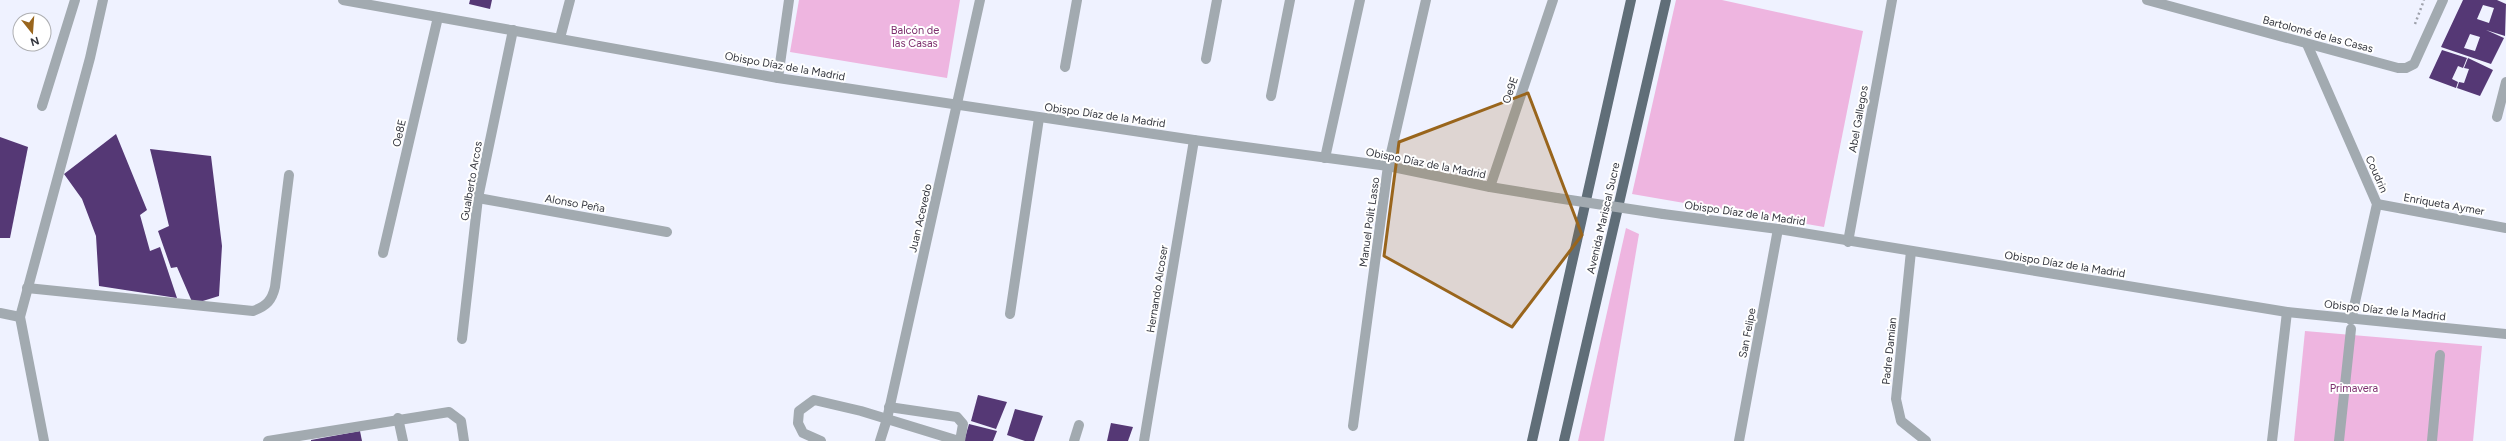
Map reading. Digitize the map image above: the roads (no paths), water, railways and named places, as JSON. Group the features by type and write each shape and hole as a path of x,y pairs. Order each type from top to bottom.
{"main road":[{"name":"Avenida Mariscal Sucre","path":"1532,441 1631,0"},
{"name":"Avenida Mariscal Sucre","path":"1564,441 1666,0"}],"street":[{"path":"42,106 75,0"},
{"path":"44,441 20,317 75,115 103,0"},
{"name":"Obispo Díaz de la Madrid","path":"343,0 371,2 438,17 778,78 1039,118 1388,166 1490,187 1557,198 1778,229 1848,242 2287,312 2351,324 2506,334"},
{"path":"560,38 570,0"},
{"path":"778,78 789,0"},
{"name":"Juan Acevedo","path":"880,441 887,419 958,106 980,0"},
{"path":"1066,66 1077,0"},
{"path":"1206,59 1217,0"},
{"path":"1272,96 1290,0"},
{"path":"1325,158 1360,0"},
{"name":"Manuel Polit Lasso","path":"1353,426 1388,166 1426,0"},
{"name":"Oe9E","path":"1490,187 1553,0"},
{"name":"Abel Gallegos","path":"1848,242 1892,0"},
{"name":"Bartolomé de las Casas","path":"2147,0 2398,68 2406,68 2414,64 2443,0"},
{"name":"Oe8E","path":"383,254 438,17"},
{"name":"Gualberto Arcos","path":"462,338 478,198 513,30"},
{"name":"Coudrin","path":"2307,44 2377,204 2351,324 2339,441"},
{"path":"2496,117 2506,82"},
{"path":"1010,314 1039,118"},
{"name":"Hernando Alcoser","path":"1144,441 1194,140"},
{"path":"27,288 253,311 261,308 272,299 275,287 289,176"},
{"name":"Alonso Peña","path":"478,198 667,232"},
{"name":"Enriqueta Aymer","path":"2377,204 2506,228"},
{"name":"San Felipe","path":"1739,441 1778,229"},
{"name":"Padre Damian","path":"1911,251 1896,399 1901,421 1926,441"},
{"path":"2272,441 2287,312"},
{"path":"0,313 20,317"},
{"path":"2432,441 2440,355"},
{"path":"821,441 803,433 798,423 799,411 814,400 887,419 959,441 963,424 958,417 889,407"},
{"path":"268,441 398,418 449,412 461,421 464,441"},
{"path":"398,418 403,441"},
{"path":"1074,441 1079,425"}],"park label":[{"name":"Balcón de las Casas","path":"915,36"},
{"name":"Primavera","path":"2354,388"}]}
